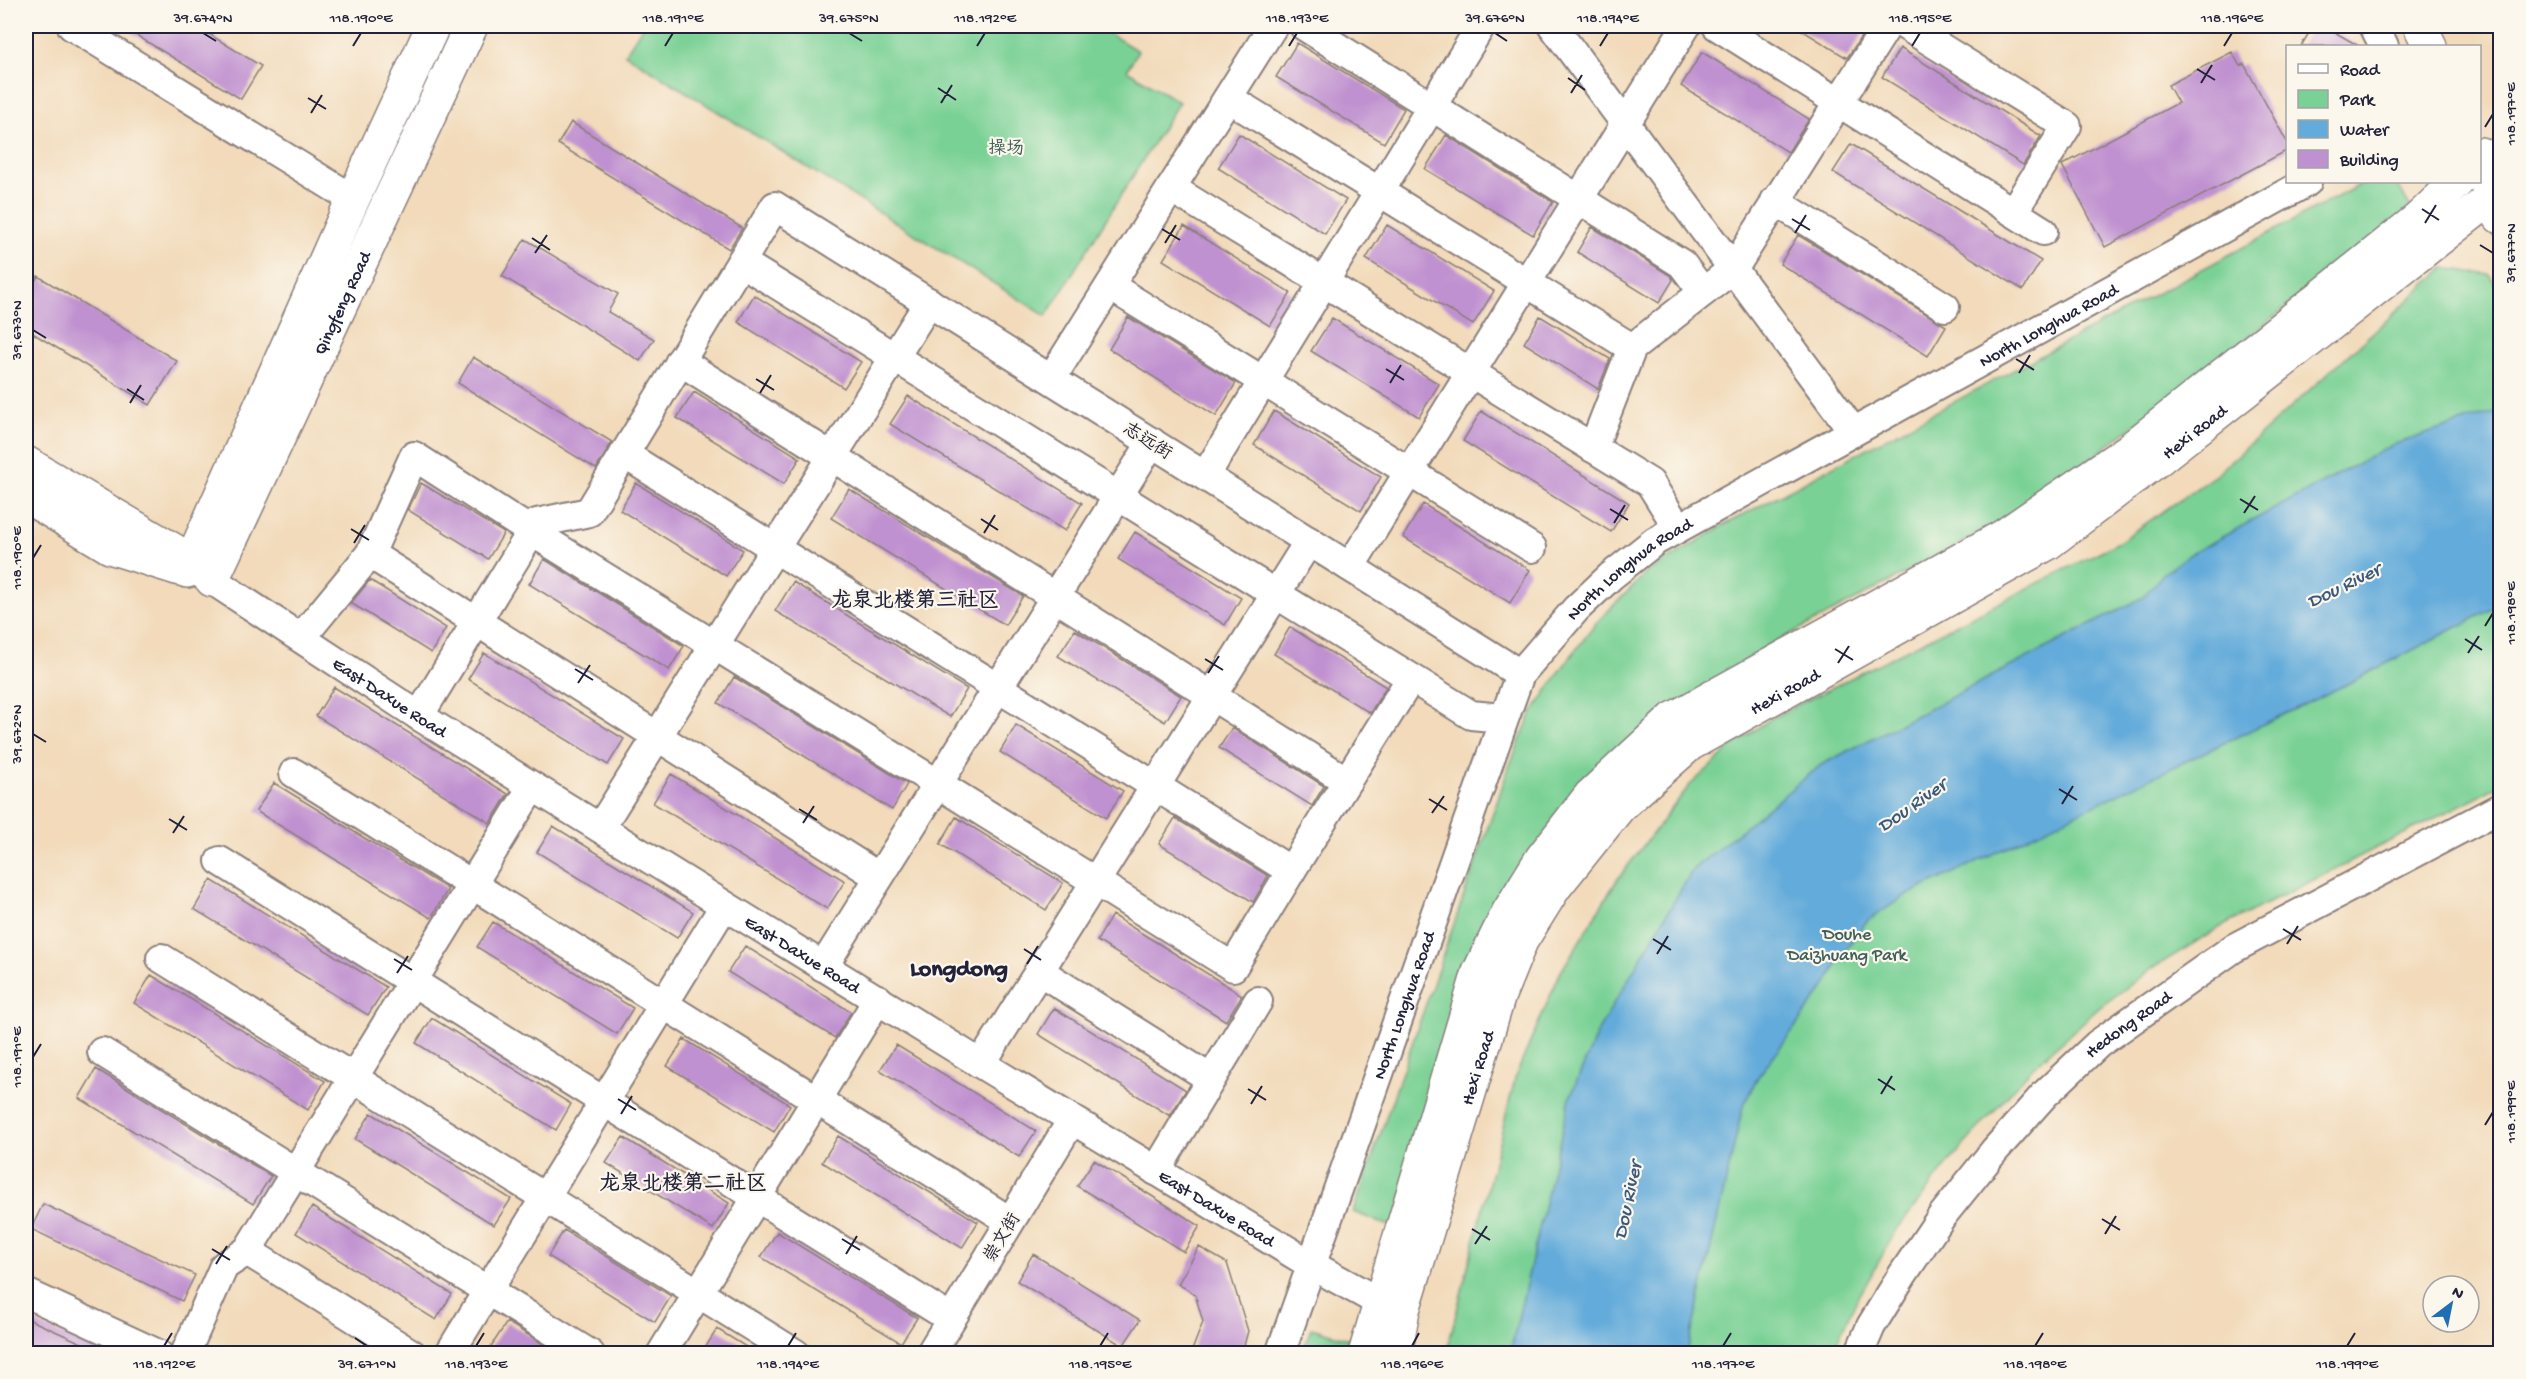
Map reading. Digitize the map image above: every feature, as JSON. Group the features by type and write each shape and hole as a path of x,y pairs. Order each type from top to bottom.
{"main road":[{"name":"Qingfeng Road","path":"196,570 353,199 433,26"},
{"name":"Qingfeng Road","path":"196,570 471,26"},
{"path":"2420,26 2430,45"},
{"path":"2484,154 2497,202"},
{"name":"Hexi Road","path":"1395,1353 1391,1306 1479,972 1508,913 1537,867 1590,796 1673,719 2002,537 2129,450 2418,219 2456,183"},
{"name":"Hexi Road","path":"1365,1353 1391,1306 1499,995 1521,941 1554,888 1620,806 1690,744 2048,543 2497,202"},
{"name":"East Daxue Road","path":"26,463 196,570"},
{"name":"East Daxue Road","path":"26,496 110,547 196,570"}],"street":[{"path":"72,26 353,199"},
{"path":"1051,379 1273,26"},
{"path":"1304,26 1682,264 1702,292"},
{"path":"1205,476 1481,26"},
{"path":"1553,26 1853,431"},
{"path":"1350,567 1686,26"},
{"path":"1717,26 2043,231"},
{"path":"1593,448 1632,348 1734,268 1887,26"},
{"path":"1906,26 2067,126 2013,212"},
{"path":"2374,26 2384,45"},
{"path":"1228,98 1632,348"},
{"name":"North Longhua Road","path":"1280,1353 1502,718 1520,674 1576,609 1611,576 1655,541 2305,183"},
{"path":"1171,188 1650,483 1678,528"},
{"path":"1775,201 1945,307"},
{"name":"志远街","path":"741,262 776,206 1520,674"},
{"path":"419,717 537,523 589,512 741,262 1471,715 1502,718"},
{"path":"1110,285 1532,548"},
{"path":"600,828 929,302"},
{"path":"680,361 1347,781"},
{"path":"823,967 1152,442"},
{"path":"624,454 1291,870"},
{"path":"301,638 370,554 414,456 532,532 1233,967 1411,678"},
{"path":"981,1064 1309,541"},
{"path":"370,554 879,877"},
{"name":"East Daxue Road","path":"196,570 419,717 823,967 1310,1264 1391,1306"},
{"path":"294,773 1010,1221"},
{"path":"185,1353 224,1266 247,1251 532,787"},
{"name":"Hedong Road","path":"1859,1353 1871,1326 1892,1291 1942,1216 1995,1150 2045,1094 2098,1044 2234,948 2500,808"},
{"path":"220,861 951,1319"},
{"path":"449,1353 724,906"},
{"path":"161,958 796,1353"},
{"path":"1039,972 1211,1079"},
{"path":"662,1353 878,999"},
{"path":"1156,1171 1258,1001"},
{"path":"102,1053 590,1353"},
{"name":"崇文街","path":"930,1353 1072,1120"},
{"path":"247,1251 399,1350"},
{"path":"26,1293 158,1353"}],"green space":[{"name":"操场","path":"643,26 1097,26 1138,51 1127,70 1179,102 1046,316 625,54"},
{"path":"2363,183 2396,183 2412,210 2023,511 1768,646 1629,742 1395,1228 1353,1212 1509,767 1530,716 1596,623 1646,573 1724,525"},
{"name":"Douhe Daizhuang Park","path":"2444,268 2490,275 2500,294 2500,785 2217,929 2153,968 2099,1008 2030,1070 1951,1160 1898,1228 1853,1307 1832,1353 1446,1354 1516,1075 1560,973 1617,880 1689,786 1732,747 1770,719 2119,542 2217,474"},
{"path":"1311,1328 1359,1342 1368,1354 1302,1354"}],"water":[{"name":"Dou River","path":"2500,410 2500,605 2345,685 1905,896 1866,922 1841,956 1825,987 1758,1077 1743,1106 1687,1353 1510,1353 1570,1097 1599,1029 1693,869 1821,765 2142,598 2164,573 2187,556 2392,445"}],"building":[{"path":"121,26 196,26 261,66 241,99"},
{"path":"1795,26 1868,26 1847,58"},
{"path":"2313,26 2324,26 2357,45 2302,45"},
{"path":"1297,43 1404,109 1384,143 1276,77"},
{"path":"1900,48 2041,136 2023,165 1882,77"},
{"path":"1702,52 1809,119 1788,152 1681,86"},
{"path":"2232,52 2240,66 2244,64 2286,140 2286,151 2105,247 2062,165 2178,103 2168,85"},
{"path":"571,122 742,228 729,249 558,144"},
{"path":"1239,134 1346,200 1325,234 1218,168"},
{"path":"1446,135 1553,202 1533,235 1425,169"},
{"path":"1851,144 2041,261 2023,290 1833,172"},
{"path":"1387,225 1494,291 1473,325 1366,259"},
{"path":"1184,226 1291,293 1270,326 1163,260"},
{"path":"1592,227 1671,276 1673,280 1659,303 1577,252"},
{"path":"1798,235 1946,326 1928,356 1780,264"},
{"path":"525,239 618,294 608,312 654,339 640,361 502,276"},
{"path":"38,276 177,361 150,405 26,329 26,297"},
{"path":"754,295 861,362 844,388 738,322"},
{"path":"1540,316 1610,359 1598,389 1524,343"},
{"path":"1128,317 1236,383 1216,416 1109,349"},
{"path":"1332,318 1439,384 1419,417 1311,351"},
{"path":"473,357 612,442 596,469 458,383"},
{"path":"694,392 800,458 784,484 677,418"},
{"path":"908,396 1082,503 1065,531 890,424"},
{"path":"1274,411 1381,477 1361,511 1254,445"},
{"path":"1481,411 1629,503 1611,532 1463,441"},
{"path":"421,483 504,533 488,559 408,510"},
{"path":"636,483 743,550 726,576 620,510"},
{"path":"849,489 1023,596 1005,625 831,518"},
{"path":"1423,504 1530,570 1510,603 1403,537"},
{"path":"1135,532 1241,598 1225,625 1118,559"},
{"path":"544,559 684,646 669,670 529,584"},
{"path":"370,580 446,628 431,653 351,603"},
{"path":"793,582 967,689 950,717 775,611"},
{"path":"1290,627 1386,687 1370,713 1274,654"},
{"path":"1075,630 1181,696 1165,722 1058,656"},
{"path":"484,653 624,739 608,765 468,679"},
{"path":"734,677 907,784 892,810 718,703"},
{"path":"334,687 508,794 490,823 316,716"},
{"path":"1016,725 1123,791 1106,818 1000,752"},
{"path":"1232,728 1324,786 1312,806 1219,748"},
{"path":"671,774 845,881 827,909 653,803"},
{"path":"274,783 448,889 431,918 256,811"},
{"path":"956,817 1063,883 1046,910 940,844"},
{"path":"1175,818 1268,876 1253,902 1159,844"},
{"path":"553,826 693,912 677,938 537,852"},
{"path":"211,880 386,987 368,1015 194,909"},
{"path":"1112,915 1242,995 1226,1021 1097,941"},
{"path":"493,922 633,1008 617,1034 477,947"},
{"path":"745,946 851,1012 835,1038 728,972"},
{"path":"151,975 325,1081 308,1110 134,1003"},
{"path":"1054,1008 1186,1090 1170,1116 1038,1034"},
{"path":"432,1018 571,1104 556,1130 416,1043"},
{"path":"684,1039 790,1105 774,1132 667,1066"},
{"path":"896,1045 1036,1131 1019,1157 880,1070"},
{"path":"96,1069 271,1176 253,1204 79,1098"},
{"path":"371,1113 511,1199 494,1225 355,1139"},
{"path":"838,1136 978,1222 962,1248 822,1162"},
{"path":"623,1137 729,1203 713,1229 606,1163"},
{"path":"1094,1160 1200,1226 1184,1252 1077,1186"},
{"path":"43,1204 195,1275 182,1301 31,1229"},
{"path":"312,1207 452,1294 436,1320 296,1233"},
{"path":"564,1230 671,1296 655,1322 548,1256"},
{"path":"777,1232 917,1318 901,1343 761,1257"},
{"path":"1199,1247 1227,1263 1248,1331 1242,1353 1191,1353 1203,1322 1195,1294 1178,1284"},
{"path":"1033,1254 1140,1320 1123,1346 1017,1281"},
{"path":"26,1318 104,1353 36,1353 26,1349"},
{"path":"507,1322 558,1353 500,1353 490,1348"},
{"path":"717,1329 756,1353 702,1353"}],"district":[{"name":"龙泉北楼第三社区","path":"915,599"},
{"name":"Longdong","path":"959,967"},
{"name":"龙泉北楼第二社区","path":"683,1182"}]}
